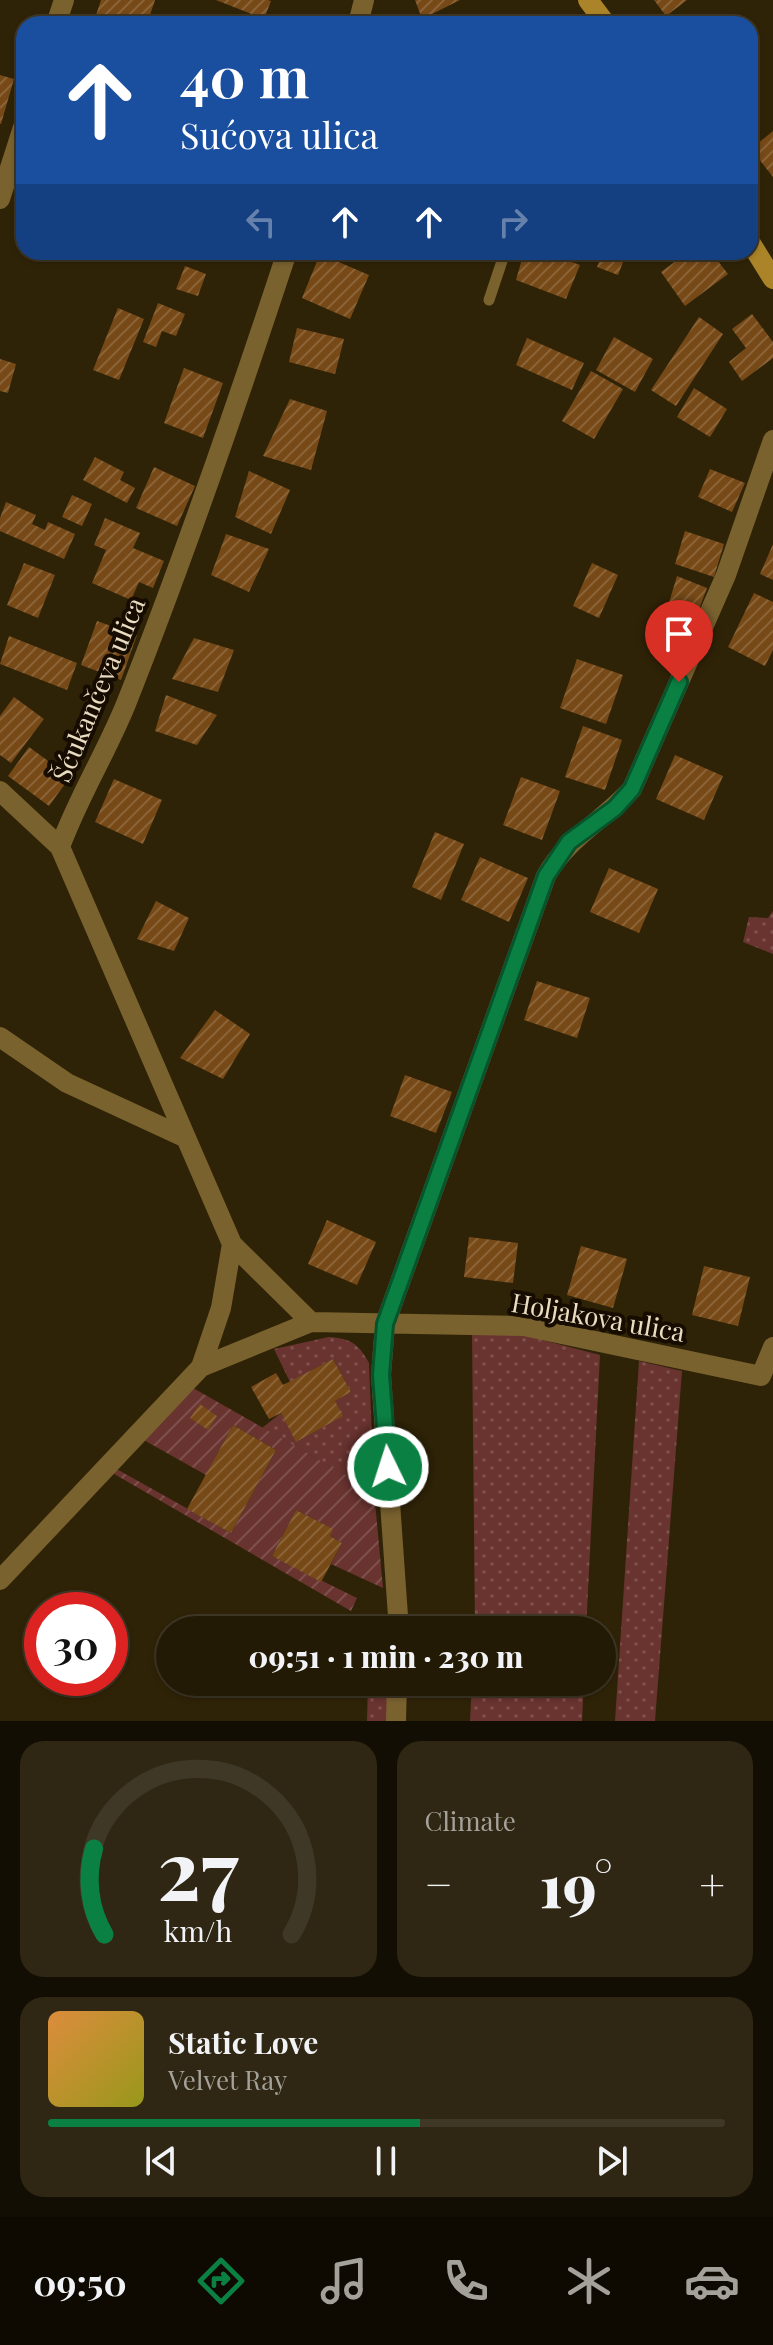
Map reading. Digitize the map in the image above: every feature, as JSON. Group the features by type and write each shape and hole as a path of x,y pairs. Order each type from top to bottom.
{"street":[{"path":"0,199 16,149"},
{"path":"758,255 773,279"},
{"name":"Šćukančeva ulica","path":"60,847 69,822 109,747 151,640 223,449 284,260"},
{"path":"398,1616 381,1375 385,1324 546,876 569,842 615,808 632,789 726,575 773,440"},
{"path":"0,791 60,847 232,1244 311,1322 201,1367 0,1580"},
{"path":"0,1037 67,1083 186,1138"},
{"path":"201,1367 221,1308 232,1244"},
{"name":"Holjakova ulica","path":"311,1322 524,1326 761,1376 773,1347"},
{"path":"396,1721 397,1696"}],"lane":[{"path":"489,300 502,260"}],"shaded area":[{"path":"773,911 773,954 743,942 749,917 768,918"},
{"path":"516,1333 600,1355 587,1616 475,1616 472,1334"},
{"path":"329,1337 353,1343 369,1363 374,1491 262,1428 281,1413 297,1441 342,1416 335,1401 351,1392 333,1359 290,1382 274,1349"},
{"path":"639,1361 682,1371 655,1721 615,1721"},
{"path":"193,1388 374,1491 383,1588 331,1564 342,1543 330,1536 332,1529 296,1510 272,1556 357,1598 351,1611 109,1471 113,1467 231,1533 276,1450 233,1425 206,1475 142,1439"},
{"path":"368,1696 388,1696 388,1721 367,1721"},
{"path":"471,1696 583,1696 582,1721 470,1721"}],"building":[{"path":"101,0 155,0 150,16 96,16"},
{"path":"216,0 271,1 265,16 256,16"},
{"path":"415,0 460,0 428,16 421,16"},
{"path":"654,0 687,0 666,16"},
{"path":"0,75 14,79 1,124 0,124"},
{"path":"773,131 773,177 758,158 758,143"},
{"path":"318,260 334,260 369,275 350,319 302,298"},
{"path":"522,260 566,260 580,265 566,299 516,280"},
{"path":"600,260 624,260 618,275 597,267"},
{"path":"677,260 717,260 728,274 685,306 661,272"},
{"path":"185,266 206,274 198,296 176,289"},
{"path":"158,303 185,314 176,336 162,331 156,347 143,342"},
{"path":"118,308 144,319 119,380 93,370"},
{"path":"752,314 773,342 773,358 742,381 729,362 746,348 732,329"},
{"path":"699,317 723,334 676,406 651,390"},
{"path":"297,328 344,339 335,374 289,362"},
{"path":"614,337 653,359 635,392 596,370"},
{"path":"527,338 584,363 572,390 516,365"},
{"path":"0,359 16,364 8,393 0,391"},
{"path":"184,368 223,383 203,438 164,423"},
{"path":"591,371 623,389 594,439 562,421"},
{"path":"694,388 727,409 710,437 677,417"},
{"path":"290,399 327,411 311,470 263,456"},
{"path":"95,457 124,472 120,480 135,488 127,503 83,480"},
{"path":"154,467 195,486 177,526 136,508"},
{"path":"710,469 745,483 732,512 698,497"},
{"path":"249,471 290,490 271,534 235,517"},
{"path":"72,495 92,504 82,526 62,517"},
{"path":"6,502 36,515 32,524 45,530 48,522 75,534 64,559 0,531 0,518"},
{"path":"105,518 140,533 133,548 164,561 153,588 139,582 131,600 92,583 106,550 94,545"},
{"path":"685,531 724,544 714,577 675,564"},
{"path":"226,534 269,549 249,592 211,575"},
{"path":"773,544 773,580 760,574"},
{"path":"24,563 55,575 38,618 7,605"},
{"path":"592,563 618,575 599,618 573,606"},
{"path":"677,576 707,588 689,636 661,629"},
{"path":"754,593 773,602 773,650 765,666 728,647"},
{"path":"97,621 137,635 121,680 81,665"},
{"path":"9,636 77,663 67,690 0,664"},
{"path":"194,638 234,650 218,692 172,679"},
{"path":"577,659 623,675 606,724 560,708"},
{"path":"166,695 217,715 197,745 155,731"},
{"path":"14,697 44,719 11,763 0,755 0,716"},
{"path":"583,726 622,740 605,790 565,777"},
{"path":"29,747 70,777 49,806 8,776"},
{"path":"675,755 723,776 704,820 656,799"},
{"path":"521,777 560,791 542,840 503,825"},
{"path":"114,779 162,800 143,844 95,822"},
{"path":"435,832 464,844 441,900 412,887"},
{"path":"480,857 528,878 509,922 461,900"},
{"path":"609,868 658,889 639,933 590,912"},
{"path":"156,901 189,918 174,951 137,939"},
{"path":"537,981 590,998 577,1038 524,1020"},
{"path":"215,1010 250,1034 223,1079 180,1058"},
{"path":"405,1075 452,1092 436,1133 390,1116"},
{"path":"327,1220 376,1242 357,1285 308,1264"},
{"path":"469,1237 518,1243 513,1283 464,1277"},
{"path":"581,1246 627,1259 613,1308 567,1295"},
{"path":"704,1266 750,1277 738,1326 692,1315"},
{"path":"333,1359 351,1392 335,1401 343,1416 296,1442 281,1413 269,1419 251,1387 276,1373 283,1385"},
{"path":"200,1404 217,1416 208,1430 190,1418"},
{"path":"233,1425 276,1450 231,1533 187,1509"},
{"path":"296,1510 333,1529 330,1536 342,1543 321,1582 272,1556"}],"route":[{"path":"388,1467 381,1375 385,1324 546,876 569,842 615,808 632,789 679,682"}]}
